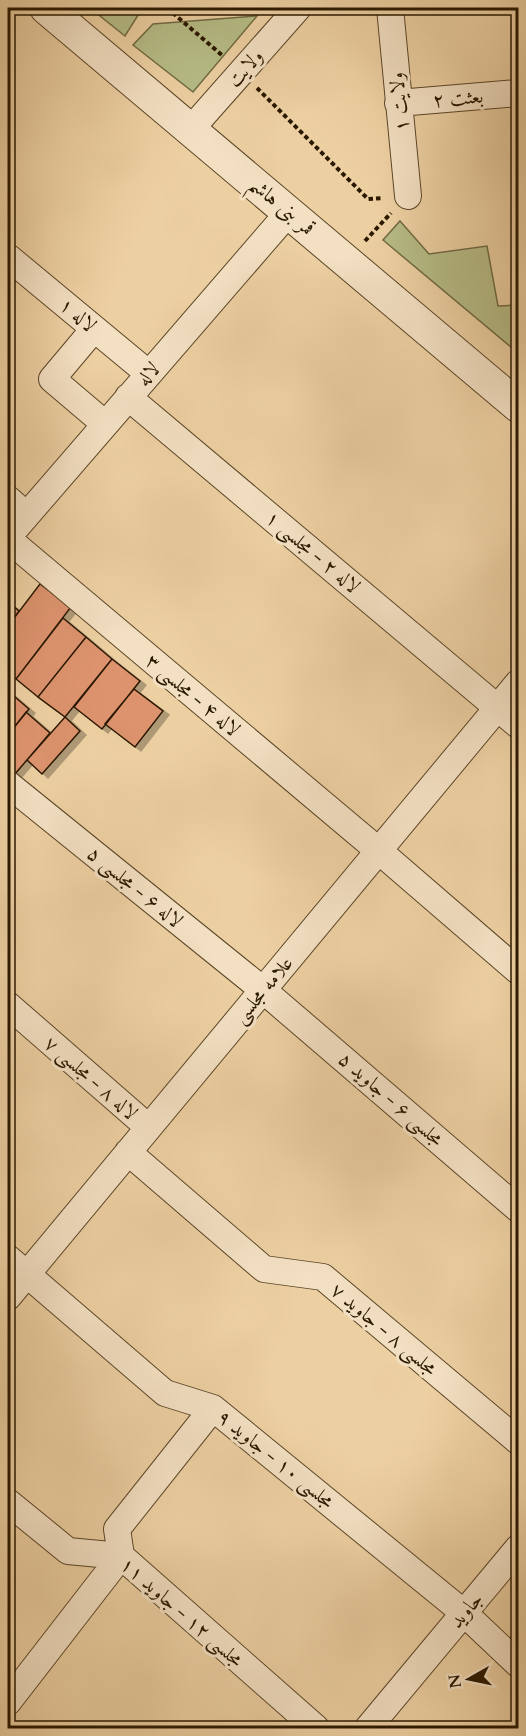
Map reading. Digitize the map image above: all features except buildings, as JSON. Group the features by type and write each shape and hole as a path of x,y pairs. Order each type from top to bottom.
{"street":[{"name":"قمر بنی هاشم","path":"46,8 519,406"},
{"name":"ولایت","path":"191,129 298,8"},
{"name":"ولایت ۱","path":"390,8 408,196"},
{"name":"بعثت ۲","path":"398,103 519,93"},
{"name":"لاله","path":"8,538 17,507 105,424 289,212"},
{"name":"لاله ۱","path":"8,257 149,374"},
{"path":"94,329 52,379 105,424"},
{"name":"لاله ۲ - مجلسی ۱","path":"128,397 519,724"},
{"name":"لاله ۴ - مجلسی ۳","path":"8,538 379,850 519,971"},
{"name":"علامه مجلسی","path":"8,1297 17,1266 128,1152 519,683"},
{"name":"لاله ۶ - مجلسی ۵","path":"8,784 263,990"},
{"name":"مجلسی ۶ - جاوید ۵","path":"263,990 519,1209"},
{"name":"لاله ۸ - مجلسی ۷","path":"8,1005 148,1127"},
{"name":"مجلسی ۸ - جاوید ۷","path":"128,1152 264,1269 323,1277 519,1441"},
{"name":"مجلسی ۱۰ - جاوید ۹","path":"17,1266 165,1393 213,1408 464,1613 519,1664"},
{"path":"8,1702 121,1556 117,1529 213,1408"},
{"name":"مجلسی ۱۲ - جاوید ۱۱","path":"8,1502 68,1551 121,1556 316,1728"},
{"name":"جاوید","path":"368,1728 519,1548"}],"path":[{"path":"167,8 241,72 368,199 408,196"},
{"path":"367,238 408,196"}],"green space":[{"path":"90,8 136,8 140,12 125,36"},
{"path":"257,16 193,92 133,45 153,24"},
{"path":"400,221 429,254 487,246 498,306 518,305 518,353 383,240"}]}
